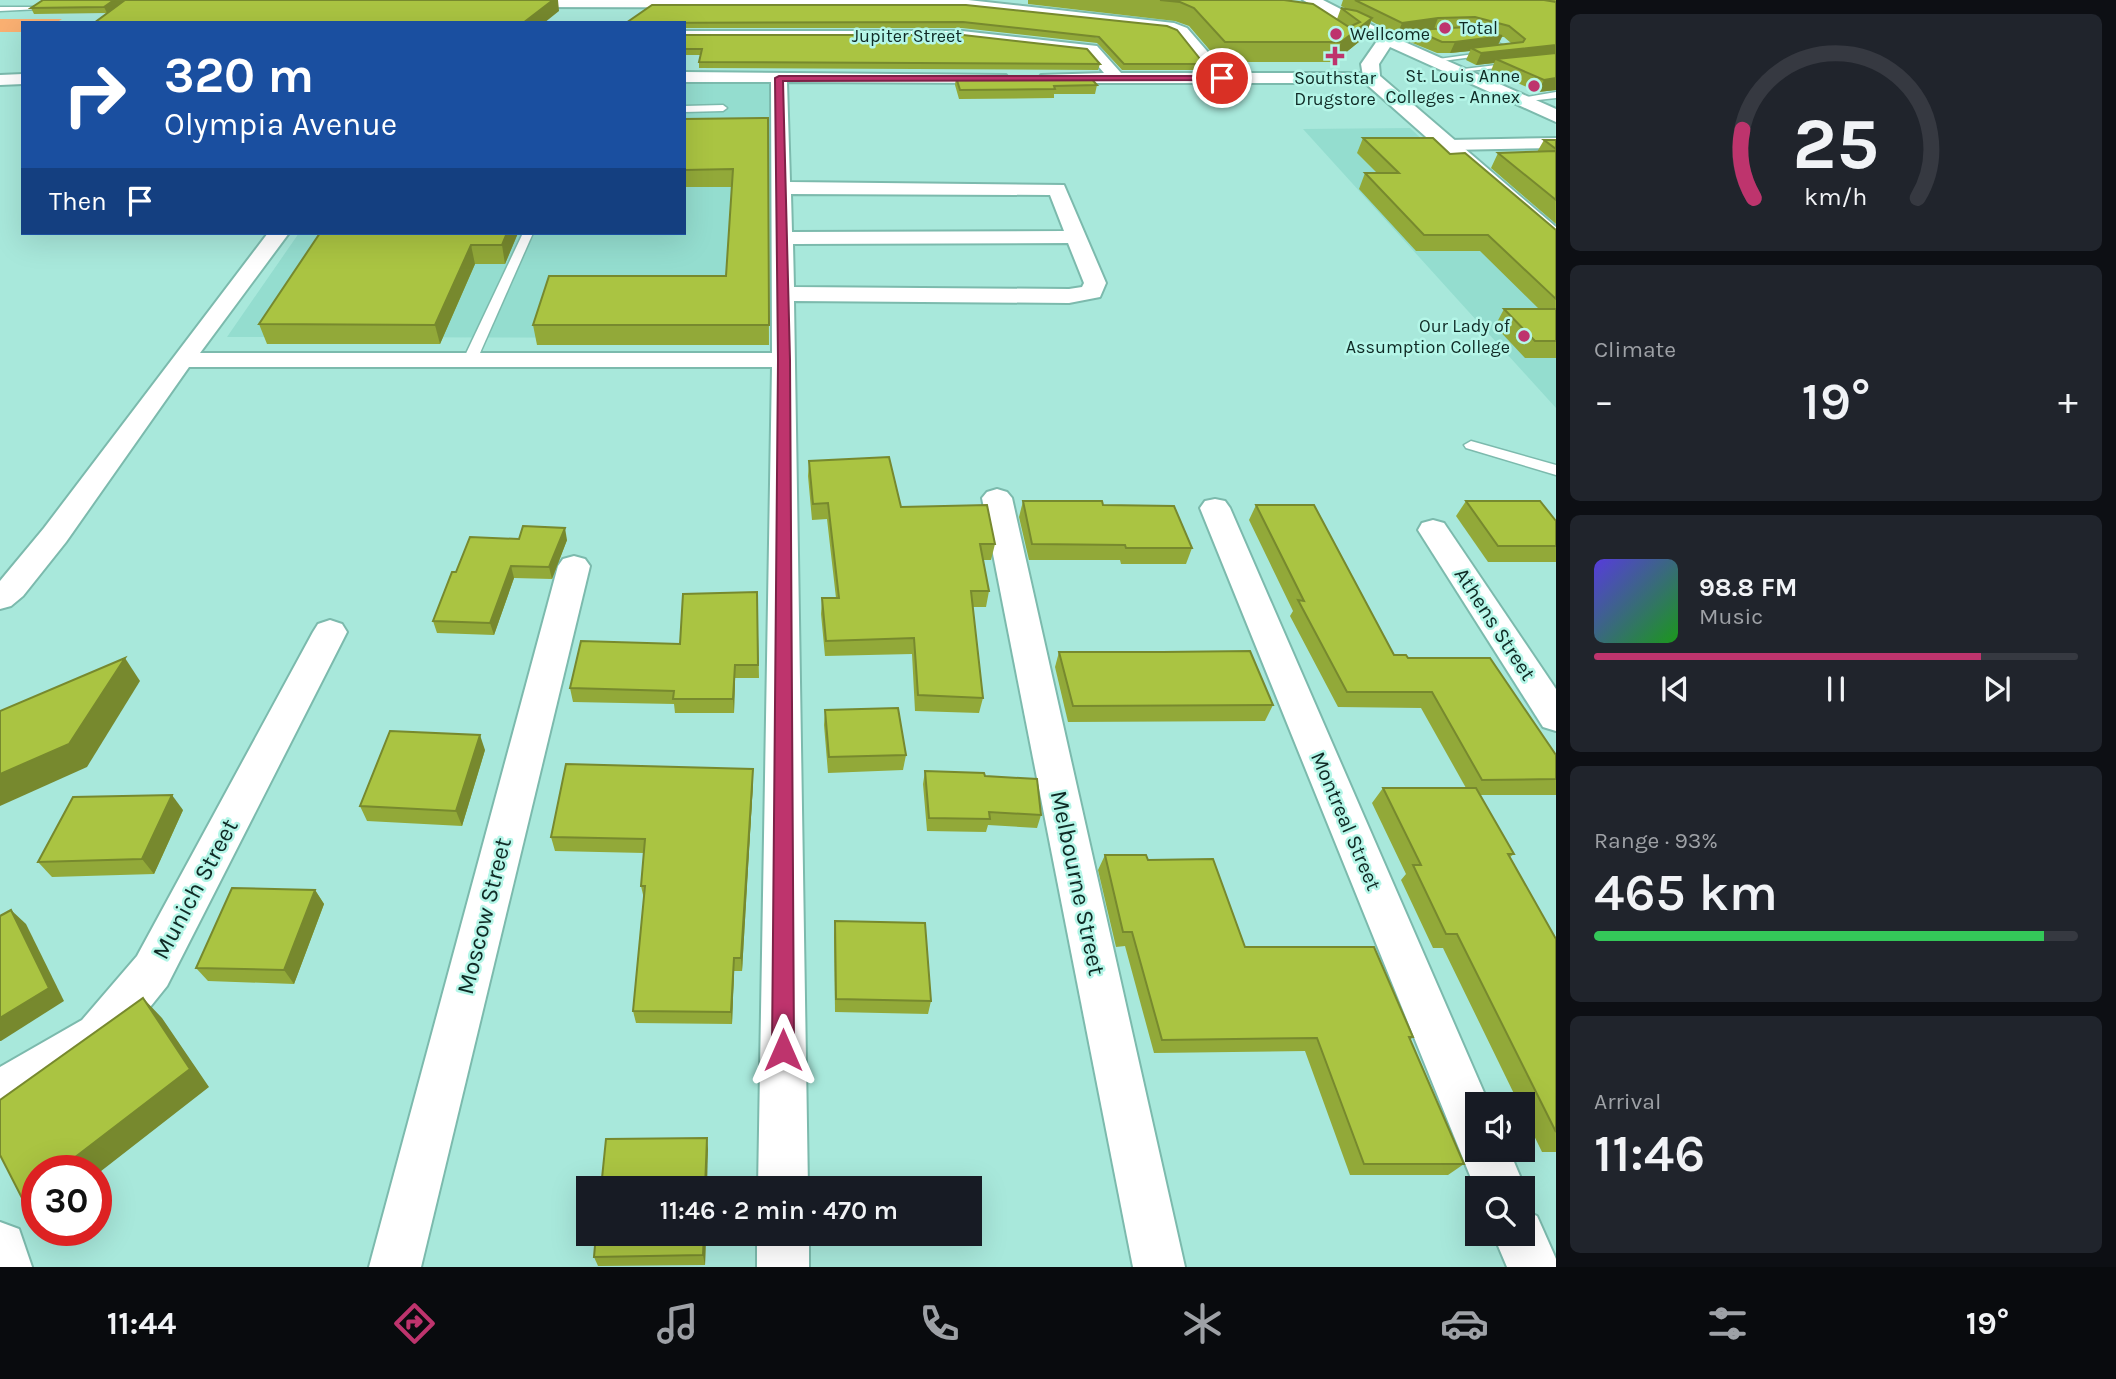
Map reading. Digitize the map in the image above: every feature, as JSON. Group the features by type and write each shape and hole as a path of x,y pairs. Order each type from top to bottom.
{"main road":[{"path":"1309,7 1459,70 1556,116"},
{"path":"1386,40 1370,64 1371,78 1556,239"}],"street":[{"path":"932,0 1169,26 1182,32 1222,78"},
{"path":"492,4 548,1 968,4"},
{"name":"Jupiter Street","path":"686,35 962,35 1034,41 1092,49 1117,78"},
{"path":"686,77 1371,78"},
{"path":"779,78 784,360 783,1176"},
{"path":"0,79 21,79"},
{"path":"1449,145 1556,143"},
{"path":"781,188 1057,189 1095,283 1092,292 1069,296 783,294"},
{"path":"0,598 12,588 55,535 182,360 277,235"},
{"path":"782,238 1076,237"},
{"path":"182,360 784,360"},
{"name":"Melbourne Street","path":"997,498 1159,1267"},
{"name":"Montreal Street","path":"1215,508 1465,1104"},
{"name":"Athens Street","path":"1433,530 1556,718"},
{"name":"Moscow Street","path":"395,1267 573,566"},
{"name":"Munich Street","path":"0,1094 98,1036 152,971 330,632"},
{"path":"783,1246 783,1267"},
{"path":"1524,1246 1533,1267"},
{"path":"0,1248 6,1267"}],"lane":[{"path":"0,9 36,9"},
{"path":"1435,60 1513,51 1482,37 1464,33"},
{"path":"1386,40 1451,34"},
{"path":"1459,70 1556,60"},
{"path":"1520,99 1556,95"},
{"path":"686,109 723,108"},
{"path":"469,362 526,235"},
{"path":"1471,445 1556,470"}],"shaded area":[{"path":"0,19 62,19 21,21 21,32 0,32"},
{"path":"686,79 773,79 765,338 227,337 298,235 686,235"},
{"name":"Our Lady of Assumption College","path":"1410,128 1556,265 1556,408 1303,129"}],"building":[{"path":"43,0 114,0 104,7 31,8"},
{"path":"125,0 553,0 526,21 97,21"},
{"path":"1160,0 1284,0 1313,4 1349,27 1360,22 1341,8 1372,18 1341,42 1225,42 1194,8 1180,2"},
{"path":"1355,0 1556,2 1556,45 1481,53 1471,48 1523,42 1525,39 1509,26 1475,17 1402,23"},
{"path":"652,5 966,5 1167,26 1177,30 1204,64 1124,64 1099,37 963,22 629,21"},
{"path":"1468,27 1502,36 1442,42 1415,30"},
{"path":"686,35 963,35 1087,49 1100,64 699,62 702,49 686,49"},
{"path":"1556,53 1556,78 1544,80 1496,59"},
{"path":"956,77 1090,77 1097,85 1054,86 1055,89 960,90"},
{"path":"768,118 769,325 533,325 549,276 726,276 733,169 686,170 686,119"},
{"path":"1363,138 1433,138 1450,154 1465,153 1556,230 1556,299 1488,235 1424,235 1365,173 1399,173"},
{"path":"1544,140 1556,140 1556,149"},
{"path":"1556,151 1556,200 1498,153"},
{"path":"319,235 506,235 502,245 471,245 435,325 259,324"},
{"path":"1504,309 1556,309 1556,341 1535,341"},
{"path":"889,457 901,507 987,505 995,544 980,544 989,591 971,591 983,698 918,695 914,638 826,641 822,598 839,598 828,503 813,504 809,461"},
{"path":"1023,501 1102,501 1103,505 1174,506 1192,548 1032,544"},
{"path":"1466,501 1540,501 1556,521 1556,546 1498,546"},
{"path":"1256,505 1314,505 1394,655 1406,655 1408,658 1490,658 1556,755 1556,779 1482,780 1432,692 1347,692 1298,600 1304,601"},
{"path":"523,526 565,528 549,567 511,566 490,623 433,621 452,572 456,572 470,537 519,539"},
{"path":"757,592 758,665 735,665 733,699 673,699 674,691 570,688 581,641 680,644 683,594"},
{"path":"1250,651 1273,705 1073,706 1059,652 1163,652"},
{"path":"125,658 69,744 0,774 0,711"},
{"path":"898,708 906,755 829,757 825,710"},
{"path":"390,731 480,735 456,811 360,806"},
{"path":"566,764 753,769 741,958 734,958 731,1012 633,1011 645,886 641,886 645,839 551,837"},
{"path":"925,771 984,773 985,776 1037,779 1041,815 989,812 990,819 929,818"},
{"path":"1383,788 1476,788 1514,854 1508,854 1556,939 1556,1132 1457,934 1446,934 1413,865 1421,865"},
{"path":"172,795 142,859 38,862 73,797"},
{"path":"1105,855 1146,855 1148,860 1213,859 1245,947 1374,947 1413,1037 1409,1037 1464,1164 1364,1164 1317,1038 1162,1040 1132,932 1123,932"},
{"path":"232,888 315,890 284,970 196,968"},
{"path":"11,910 49,988 0,1018 0,916"},
{"path":"835,921 925,923 931,1001 836,999"},
{"path":"143,998 190,1069 78,1155 21,1155 21,1196 0,1155 0,1100"},
{"path":"707,1138 705,1176 602,1176 606,1139"},
{"path":"595,1246 703,1246 703,1255 594,1257"}],"place":[{"name":"Total","path":"1445,28"},
{"name":"Wellcome","path":"1336,34"},
{"name":"Southstar Drugstore","path":"1335,56"},
{"name":"St. Louis Anne Colleges - Annex","path":"1534,86"},
{"name":"Our Lady of Assumption College","path":"1524,336"}],"route":[{"path":"783,1050 784,360 779,78 1222,78"}]}
